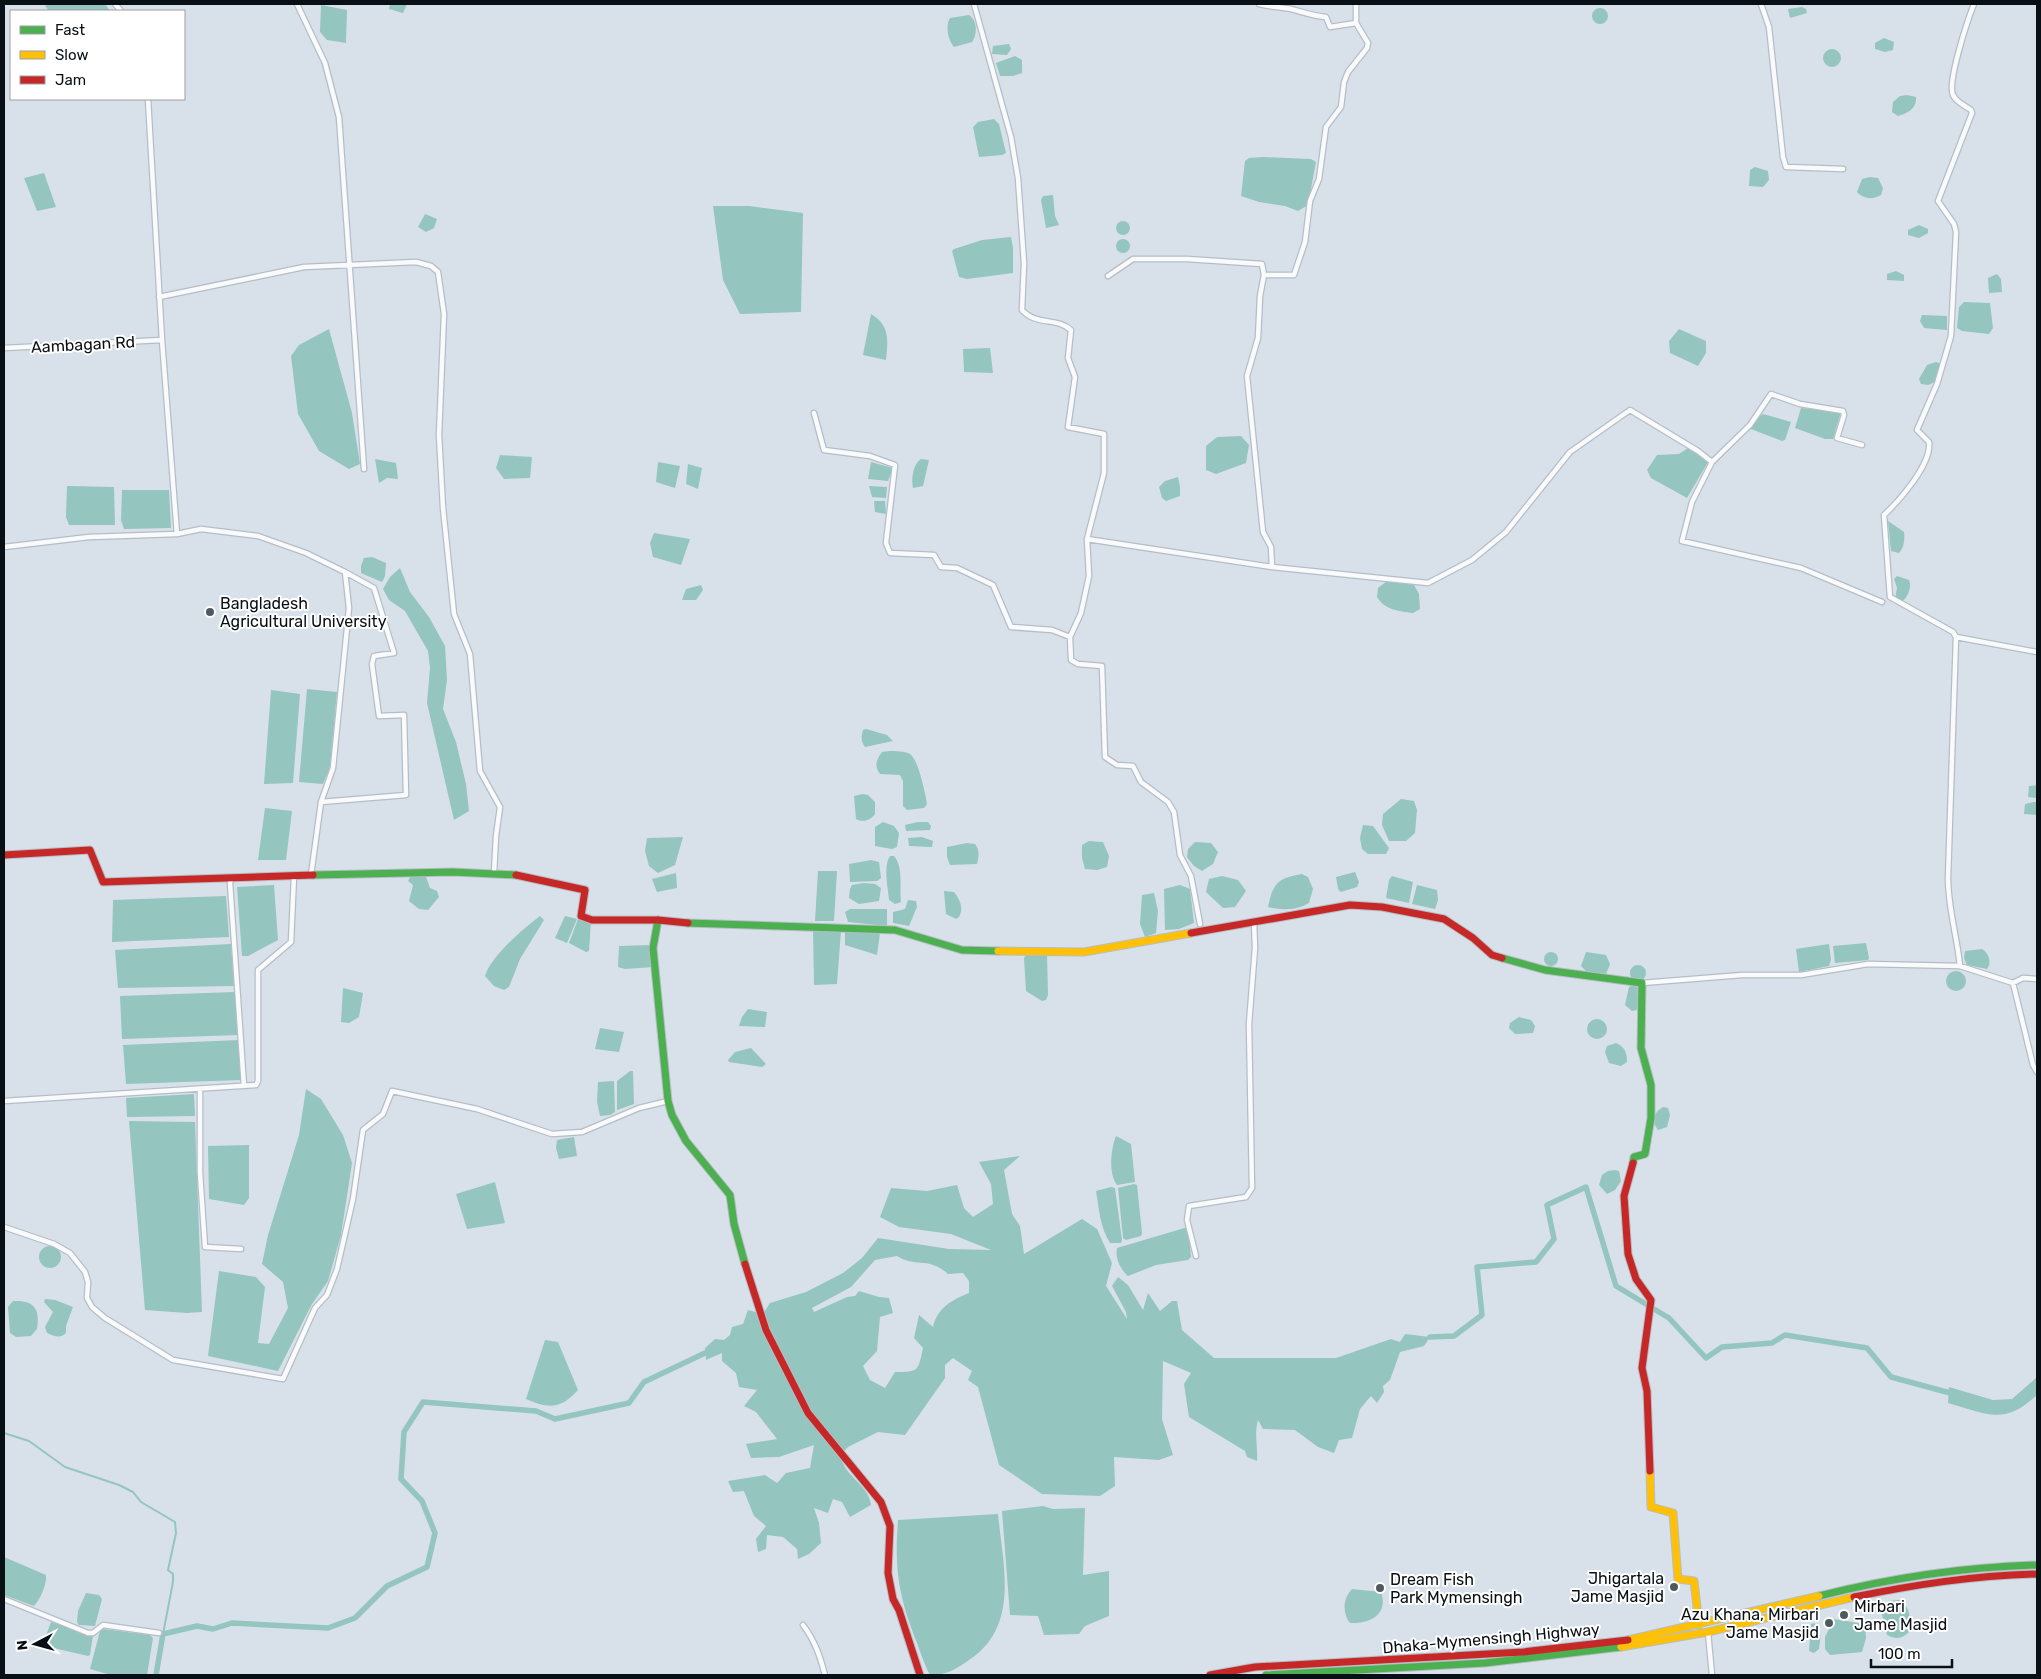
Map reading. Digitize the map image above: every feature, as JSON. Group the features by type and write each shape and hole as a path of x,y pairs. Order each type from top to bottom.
{"main road":[{"path":"4,855 90,850 103,882 231,879 366,872 512,874 585,890 581,916 592,920 658,920 716,925 764,924 895,930 962,950 1084,952 1350,905 1382,907 1444,919 1473,938 1492,955 1545,970 1642,983 1641,1048 1651,1085 1651,1118 1645,1154 1634,1157 1624,1196 1628,1254 1636,1279 1651,1300 1642,1368 1647,1391 1651,1508 1673,1513 1678,1579 1694,1581 1699,1625"},
{"path":"658,920 653,948 668,1101 672,1115 686,1141 730,1195 734,1224 758,1309 766,1330 808,1412 832,1444 881,1502 890,1526 888,1573 893,1598 899,1610 920,1675"},
{"name":"Dhaka-Mymensingh Highway","path":"1210,1675 1255,1667 1555,1650 1630,1639 1699,1625 1910,1575 2008,1565 2037,1565"},
{"name":"Dhaka-Mymensingh Highway","path":"1266,1675 1505,1661 1600,1651 1708,1632 1845,1598 1914,1585 1978,1576 2037,1574"}],"street":[{"path":"297,4 325,63 339,116 364,469"},
{"path":"974,4 1010,137 1018,178 1024,263 1022,310 1029,317 1040,321 1065,324 1071,330 1068,358 1074,377 1068,427 1104,434 1104,473 1087,539 1090,576 1081,613 1070,637 1070,660 1073,663 1102,666 1104,757 1118,765 1133,766 1141,782 1168,802 1174,812 1180,856 1191,876 1200,924"},
{"path":"1259,4 1271,8 1297,10 1311,16 1326,17 1330,27 1356,23"},
{"path":"1264,275 1294,275 1305,242 1310,201 1319,179 1326,127 1341,106 1344,82 1348,72 1367,48 1368,43 1356,23 1356,4"},
{"path":"1762,4 1769,27 1783,157 1786,167 1843,170"},
{"path":"1960,966 1958,941 1951,916 1948,878 1956,637 1953,632 1890,597 1884,515 1909,490 1929,452 1929,442 1917,430 1937,384 1950,336 1956,232 1954,224 1938,201 1972,113 1956,100 1952,93 1958,56 1974,4"},
{"path":"148,100 159,297 177,534"},
{"path":"1108,276 1133,259 1153,258 1262,264 1264,275 1260,296 1258,338 1247,376 1263,526 1271,547 1272,567"},
{"path":"159,297 304,267 416,262 431,266 438,272 444,314 438,435 443,508 454,614 470,654 480,771 500,808 494,873"},
{"name":"Aambagan Rd","path":"4,348 162,340"},
{"path":"1862,446 1837,438 1844,415 1842,411 1800,404 1771,394 1750,425 1712,462 1692,502 1682,542 1801,568 1836,581 1882,602"},
{"path":"1087,539 1272,567 1428,583 1472,560 1506,532 1570,452 1630,410 1698,451 1712,462"},
{"path":"814,413 824,450 870,456 895,465 886,543 890,553 934,555 941,567 957,568 993,585 1011,628 1052,630 1070,637"},
{"path":"4,548 89,537 177,534 201,529 258,536 306,552 374,588 394,652 374,656 372,664 379,716 404,715 406,795 321,802"},
{"path":"311,875 321,802 332,768 349,608 345,572"},
{"path":"1956,637 2037,652"},
{"path":"4,1101 256,1085 258,1081 258,970 291,942 294,876"},
{"path":"231,879 244,1086"},
{"path":"1196,1256 1187,1220 1189,1206 1246,1197 1252,1188 1249,1024 1255,958 1254,922"},
{"path":"1642,983 1742,975 1801,975 1868,964 1960,966 2013,982 2023,978 2037,979"},
{"path":"2013,982 2017,991 2033,1065 2037,1072"},
{"path":"200,1090 200,1174 205,1247 241,1249"},
{"path":"4,1227 54,1244 70,1253 84,1272 88,1282 87,1298 92,1307 105,1318 173,1360 283,1378 314,1308 327,1295 337,1269 353,1199 363,1130 383,1114 392,1091 477,1109 552,1134 582,1132 639,1108 668,1101"},
{"path":"4,1599 88,1633 104,1625 159,1633"},
{"path":"803,1625 813,1638 821,1657 825,1675"},
{"path":"1708,1632 1712,1675"}],"shaded area":[{"path":"48,4 105,4 109,10 48,10 45,6"},
{"path":"390,4 407,4 403,13 389,9"},
{"path":"321,5 347,10 346,43 327,40 320,32"},
{"path":"1802,7 1806,9 1807,13 1790,18 1788,9"},
{"path":"1600,8 1606,10 1608,16 1606,22 1600,24 1594,22 1592,16 1594,10"},
{"path":"969,15 975,24 974,39 972,42 954,47 948,33 948,21 950,18"},
{"path":"1884,38 1894,42 1893,50 1885,52 1875,49 1875,43"},
{"path":"1009,44 1011,49 1007,55 992,54 993,46"},
{"path":"1832,49 1838,52 1841,58 1838,64 1832,67 1826,64 1823,58 1826,52"},
{"path":"1015,56 1022,60 1022,73 1013,76 1000,76 996,63"},
{"path":"1900,96 1916,97 1915,105 1908,112 1898,116 1892,112 1893,102"},
{"path":"994,119 999,124 1006,153 979,157 973,127 978,122"},
{"path":"1249,158 1311,159 1316,162 1308,205 1298,211 1285,206 1259,202 1241,196 1245,161"},
{"path":"1755,167 1768,171 1769,180 1763,187 1749,186 1750,170"},
{"path":"44,173 56,207 37,211 24,178"},
{"path":"1878,178 1883,188 1881,195 1875,198 1865,197 1857,192 1862,179"},
{"path":"1053,195 1055,216 1059,225 1046,228 1041,200 1043,196"},
{"path":"713,206 749,206 803,213 801,312 740,314 723,280"},
{"path":"425,214 437,219 434,228 426,232 418,227"},
{"path":"1123,221 1128,223 1130,228 1128,233 1123,235 1118,233 1116,228 1118,223"},
{"path":"1919,225 1928,229 1928,233 1919,238 1908,235 1908,230"},
{"path":"1011,237 1013,273 967,279 959,277 952,251 954,249 982,240"},
{"path":"1120,239 1126,239 1130,246 1126,253 1120,253 1116,249 1116,243"},
{"path":"1896,271 1904,275 1904,281 1887,280 1887,274"},
{"path":"1997,274 2001,279 2002,292 1989,293 1988,278"},
{"path":"1964,302 1990,303 1993,328 1989,334 1962,331 1957,328 1959,307"},
{"path":"871,314 885,328 887,340 886,360 863,355"},
{"path":"1922,315 1947,316 1947,330 1924,328 1920,321"},
{"path":"329,329 352,413 360,464 349,469 319,451 298,414 291,356 299,345"},
{"path":"1679,329 1706,341 1706,353 1698,366 1670,353 1669,341"},
{"path":"990,348 993,373 964,372 963,349"},
{"path":"1939,363 1940,368 1935,382 1928,385 1921,384 1919,379 1927,365"},
{"path":"1801,408 1841,412 1833,439 1825,439 1795,428"},
{"path":"1763,414 1791,422 1785,440 1782,441 1751,429 1755,420"},
{"path":"1241,436 1249,445 1246,463 1216,474 1206,470 1206,446 1217,437"},
{"path":"1688,448 1708,462 1687,498 1651,478 1647,470 1657,455 1679,454"},
{"path":"500,455 532,457 530,478 504,479 496,468"},
{"path":"375,459 396,463 398,479 387,478 379,483"},
{"path":"921,459 929,460 923,486 913,488 913,472 916,464"},
{"path":"658,462 680,466 675,488 656,482"},
{"path":"871,462 893,468 888,481 868,479"},
{"path":"688,464 702,468 698,489 686,484"},
{"path":"1178,477 1180,496 1166,501 1162,498 1159,487 1165,481"},
{"path":"67,486 114,487 115,525 69,525 66,517"},
{"path":"869,486 887,487 886,498 872,497"},
{"path":"122,490 169,490 171,528 124,529 121,520"},
{"path":"874,501 885,501 886,514 875,512"},
{"path":"1888,521 1904,532 1904,543 1899,553 1891,551"},
{"path":"654,533 690,539 681,565 653,557 650,543"},
{"path":"372,557 386,563 385,576 382,582 361,573 364,558"},
{"path":"400,568 410,592 429,617 445,646 447,680 443,709 456,742 466,784 469,811 454,820 427,703 430,668 428,651 405,611 389,600 383,589 390,577"},
{"path":"1897,576 1909,580 1910,583 1908,595 1902,601 1895,599 1897,588 1894,579"},
{"path":"1387,581 1414,585 1419,594 1420,609 1413,613 1384,605 1377,597 1378,588"},
{"path":"701,585 703,590 696,600 682,600 686,589"},
{"path":"307,689 337,692 330,767 323,784 299,782"},
{"path":"271,690 300,694 293,783 264,784"},
{"path":"866,729 887,735 893,741 865,747 862,737 863,730"},
{"path":"890,751 910,754 916,763 927,804 924,808 907,810 903,806 903,781 900,775 880,774 878,771 876,763 880,755 882,752"},
{"path":"2037,785 2037,798 2028,797 2029,786"},
{"path":"868,795 875,802 875,814 869,819 861,821 856,819 854,796"},
{"path":"1401,799 1414,801 1417,810 1415,833 1406,841 1389,841 1382,825 1383,814"},
{"path":"2037,802 2037,815 2024,814 2025,804"},
{"path":"265,808 292,811 286,860 258,860"},
{"path":"883,822 894,826 899,833 897,847 892,849 875,846 875,827"},
{"path":"928,822 931,826 930,830 906,831 905,825"},
{"path":"1363,825 1373,826 1389,848 1386,854 1368,854 1362,849 1360,838"},
{"path":"683,837 675,865 658,873 649,866 645,851 647,838"},
{"path":"922,837 933,841 932,847 909,846 908,838"},
{"path":"1089,841 1103,842 1109,856 1107,867 1097,870 1085,869 1082,858 1082,845"},
{"path":"1195,842 1211,843 1218,852 1213,864 1202,871 1194,866 1187,857 1188,849"},
{"path":"967,843 977,846 979,854 977,864 950,865 947,857 947,847"},
{"path":"890,856 894,856 900,872 901,902 895,904 889,900 887,883 886,871"},
{"path":"871,860 879,862 881,878 877,881 850,882 849,864"},
{"path":"818,871 837,871 834,921 815,921"},
{"path":"1355,872 1359,882 1357,887 1341,892 1338,889 1336,877"},
{"path":"676,873 677,888 657,892 652,879"},
{"path":"1302,874 1308,877 1313,889 1309,903 1289,909 1268,907 1274,888 1278,883 1287,878"},
{"path":"1222,876 1238,880 1246,891 1235,907 1223,908 1206,892 1209,879"},
{"path":"1392,876 1413,882 1409,903 1386,898 1389,880"},
{"path":"410,877 426,877 430,888 437,891 439,897 428,910 419,909 409,901 413,885 408,881"},
{"path":"875,884 881,888 879,901 859,904 849,898 852,885"},
{"path":"274,885 278,940 248,956 242,956 237,887"},
{"path":"1180,885 1190,889 1194,923 1179,929 1165,930 1164,889"},
{"path":"1417,885 1437,890 1438,900 1435,909 1412,904"},
{"path":"944,891 954,892 960,901 961,910 959,917 956,919 946,914"},
{"path":"1154,893 1158,911 1156,933 1145,937 1140,924 1142,895"},
{"path":"226,896 229,937 112,942 113,900"},
{"path":"908,900 916,901 917,907 909,926 893,923 893,912 905,909"},
{"path":"850,909 887,909 887,926 848,922 845,912"},
{"path":"540,916 544,920 520,959 509,987 504,990 494,986 485,976 488,968 517,935"},
{"path":"565,916 577,919 567,943 555,938"},
{"path":"578,919 591,921 589,951 586,952 569,943"},
{"path":"813,929 841,931 837,984 814,985"},
{"path":"845,931 880,933 877,955 845,945"},
{"path":"1866,943 1868,960 1835,963 1833,946"},
{"path":"231,944 234,986 118,988 115,950"},
{"path":"1829,944 1831,960 1829,966 1799,972 1796,949"},
{"path":"651,945 653,967 625,969 618,967 619,946"},
{"path":"1982,949 1989,958 1987,969 1967,965 1964,958 1965,951"},
{"path":"1548,952 1554,952 1558,959 1554,966 1548,966 1544,962 1544,956"},
{"path":"1586,952 1606,955 1610,964 1606,974 1588,973 1581,966"},
{"path":"1047,954 1048,995 1046,1000 1042,1001 1026,991 1024,958 1026,955"},
{"path":"1638,965 1646,973 1638,981 1630,973"},
{"path":"1956,971 1963,974 1966,981 1963,988 1956,991 1949,988 1946,981 1949,974"},
{"path":"1634,985 1639,988 1640,1009 1632,1011 1625,1005 1629,987"},
{"path":"343,988 363,993 359,1017 349,1023 341,1022"},
{"path":"235,992 239,1035 122,1039 120,996"},
{"path":"748,1009 767,1012 765,1027 739,1026 742,1017"},
{"path":"1519,1017 1531,1020 1535,1026 1533,1033 1515,1034 1509,1028 1510,1023"},
{"path":"1597,1019 1604,1022 1607,1029 1604,1036 1597,1039 1590,1036 1587,1029 1590,1022"},
{"path":"600,1028 624,1032 619,1052 595,1049"},
{"path":"239,1040 241,1080 126,1084 123,1045"},
{"path":"1616,1043 1622,1046 1627,1055 1627,1062 1621,1066 1609,1063 1605,1052 1607,1046"},
{"path":"751,1048 766,1064 762,1067 729,1062 728,1060 735,1052"},
{"path":"630,1071 633,1071 634,1104 617,1110 617,1081"},
{"path":"614,1081 615,1112 610,1115 600,1116 597,1102 598,1082"},
{"path":"306,1089 321,1099 343,1135 352,1163 341,1235 328,1281 312,1304 278,1371 208,1356 219,1271 256,1277 265,1287 258,1343 269,1344 288,1308 283,1282 262,1264 268,1235 299,1135"},
{"path":"194,1094 195,1116 127,1117 126,1098"},
{"path":"1663,1107 1668,1108 1670,1115 1667,1127 1658,1130 1654,1123 1654,1117"},
{"path":"129,1121 195,1122 202,1312 187,1313 145,1310"},
{"path":"1116,1136 1131,1144 1135,1182 1117,1185 1114,1180 1111,1161"},
{"path":"574,1137 577,1156 559,1159 556,1148 557,1140"},
{"path":"249,1145 249,1198 244,1205 209,1199 208,1146"},
{"path":"1020,1156 1004,1170 1012,1214 1020,1226 1024,1254 1082,1219 1097,1229 1112,1263 1106,1286 1127,1319 1126,1312 1112,1286 1118,1277 1128,1285 1143,1310 1148,1293 1160,1311 1172,1301 1177,1301 1182,1330 1214,1358 1336,1358 1391,1339 1400,1342 1405,1334 1430,1337 1424,1346 1400,1352 1390,1380 1383,1386 1384,1392 1377,1403 1371,1396 1360,1409 1352,1438 1339,1440 1334,1453 1318,1447 1295,1430 1263,1429 1258,1420 1256,1430 1257,1461 1247,1457 1245,1451 1189,1417 1184,1384 1191,1373 1163,1361 1162,1419 1173,1455 1159,1460 1114,1457 1115,1486 1100,1496 1042,1494 999,1465 978,1387 968,1380 972,1371 953,1358 945,1365 945,1378 905,1435 878,1432 848,1447 842,1453 842,1460 845,1466 865,1490 871,1505 850,1517 842,1502 833,1499 828,1513 814,1508 819,1523 821,1543 809,1554 798,1559 797,1549 783,1537 767,1535 766,1549 758,1552 756,1539 766,1526 754,1516 744,1491 733,1492 728,1481 765,1475 777,1483 786,1473 810,1468 814,1445 779,1457 751,1458 746,1444 777,1439 756,1412 744,1406 757,1390 739,1387 736,1373 722,1361 722,1353 706,1360 705,1348 715,1339 724,1340 730,1335 732,1327 743,1324 748,1310 763,1314 770,1303 806,1292 843,1273 862,1258 878,1238 949,1249 991,1250 951,1234 899,1227 880,1217 891,1188 927,1191 957,1185 964,1208 973,1217 993,1204 991,1184 979,1162","holes":["897,1256 934,1265 948,1274 963,1273 969,1281 969,1293 946,1306 938,1315 933,1327 919,1315 914,1338 923,1348 918,1366 913,1370 895,1372 885,1388 870,1380 863,1366 877,1351 880,1317 893,1313 889,1298 859,1291 855,1296 847,1297 814,1312 812,1308 851,1287 875,1260"]},
{"path":"1608,1171 1619,1171 1621,1181 1615,1190 1607,1194 1599,1185 1602,1175"},
{"path":"495,1182 505,1223 467,1229 456,1194"},
{"path":"1137,1185 1142,1233 1141,1236 1126,1240 1123,1238 1118,1188"},
{"path":"1111,1187 1115,1188 1121,1243 1110,1243 1104,1231 1099,1211 1096,1191"},
{"path":"1188,1227 1191,1257 1188,1260 1156,1265 1128,1276 1120,1267 1117,1259 1117,1248"},
{"path":"50,1246 58,1249 61,1257 58,1265 50,1268 42,1265 39,1257 42,1249"},
{"path":"45,1299 55,1300 73,1307 66,1326 66,1333 61,1336 47,1333 45,1327 53,1312 44,1302"},
{"path":"13,1301 31,1304 37,1311 37,1329 31,1336 16,1337 10,1333 8,1307"},
{"path":"545,1340 558,1342 578,1390 566,1401 548,1406 526,1399"},
{"path":"2037,1377 2037,1395 2015,1411 2005,1414 1995,1415 1948,1403 1949,1387 1993,1400 2012,1399"},
{"path":"1043,1506 1053,1509 1085,1508 1083,1575 1109,1571 1109,1616 1085,1626 1079,1634 1044,1635 1038,1616 1010,1615 1002,1511"},
{"path":"998,1514 1003,1554 1004,1594 1002,1613 996,1630 985,1646 969,1660 946,1673 930,1675 911,1627 899,1583 897,1554 898,1520"},
{"path":"4,1557 46,1575 43,1592 34,1606 4,1595"},
{"path":"1352,1589 1381,1592 1383,1600 1380,1612 1370,1620 1350,1623 1346,1615 1345,1601"},
{"path":"86,1593 99,1595 102,1599 95,1626 79,1625 77,1622 78,1611"},
{"path":"1899,1600 1908,1609 1910,1631 1905,1636 1893,1638 1887,1635 1882,1614 1889,1601"},
{"path":"1834,1619 1865,1624 1866,1638 1862,1652 1830,1655 1825,1649 1825,1637"},
{"path":"51,1622 93,1635 90,1655 45,1646 44,1641"},
{"path":"1814,1623 1819,1628 1820,1635 1819,1649 1814,1653 1809,1651 1811,1624"},
{"path":"103,1629 150,1635 153,1638 147,1675 111,1675 90,1669 100,1631"}],"waterway":[{"path":"1430,1337 1454,1336 1482,1315 1477,1267 1536,1262 1554,1239 1547,1205 1586,1187 1616,1286 1669,1318 1706,1358 1722,1347 1772,1343 1785,1335 1867,1348 1891,1377 1954,1394"},
{"path":"156,1675 163,1634 197,1626 213,1629 232,1623 328,1628 355,1618 387,1586 427,1567 435,1533 422,1501 401,1479 404,1432 423,1402 536,1411 555,1419 629,1403 644,1382 705,1353"},
{"path":"4,1433 29,1441 65,1467 119,1485 133,1492 141,1502 175,1522 176,1533 168,1570 173,1574 173,1582 163,1634"}],"traffic: fast":[{"path":"313,875 453,872 516,875"},
{"path":"658,920 653,948 668,1101 672,1115 686,1141 730,1195 734,1224 745,1264"},
{"path":"688,923 895,930 962,950 998,951"},
{"path":"1502,958 1545,970 1642,983 1641,1048 1651,1085 1651,1118 1645,1154 1634,1157 1633,1163"},
{"path":"1819,1596 1927,1574 2037,1565"},
{"path":"1266,1675 1485,1663 1621,1647"}],"traffic: slow":[{"path":"998,951 1084,952 1191,933"},
{"path":"1650,1471 1651,1507 1673,1513 1678,1579 1694,1581 1699,1625"},
{"path":"1628,1640 1819,1596"},
{"path":"1621,1647 1708,1632 1854,1597"}],"traffic: jam":[{"path":"4,855 90,850 103,882 313,875"},
{"path":"516,875 585,890 581,916 592,920 658,920 688,923"},
{"path":"1191,933 1350,905 1382,907 1444,919 1473,938 1492,955 1502,958"},
{"path":"1633,1163 1624,1196 1628,1254 1636,1279 1651,1300 1642,1368 1647,1391 1650,1471"},
{"path":"745,1264 766,1330 808,1413 881,1502 890,1526 888,1573 893,1599 899,1610 920,1675"},
{"path":"1854,1597 1945,1581 2037,1574"},
{"path":"1210,1675 1255,1667 1523,1652 1628,1640"}],"place":[{"name":"Bangladesh Agricultural University","path":"210,612"},
{"name":"Jhigartala Jame Masjid","path":"1674,1587"},
{"name":"Dream Fish Park Mymensingh","path":"1380,1588"},
{"name":"Mirbari Jame Masjid","path":"1844,1615"},
{"name":"Azu Khana, Mirbari Jame Masjid","path":"1829,1623"}]}
